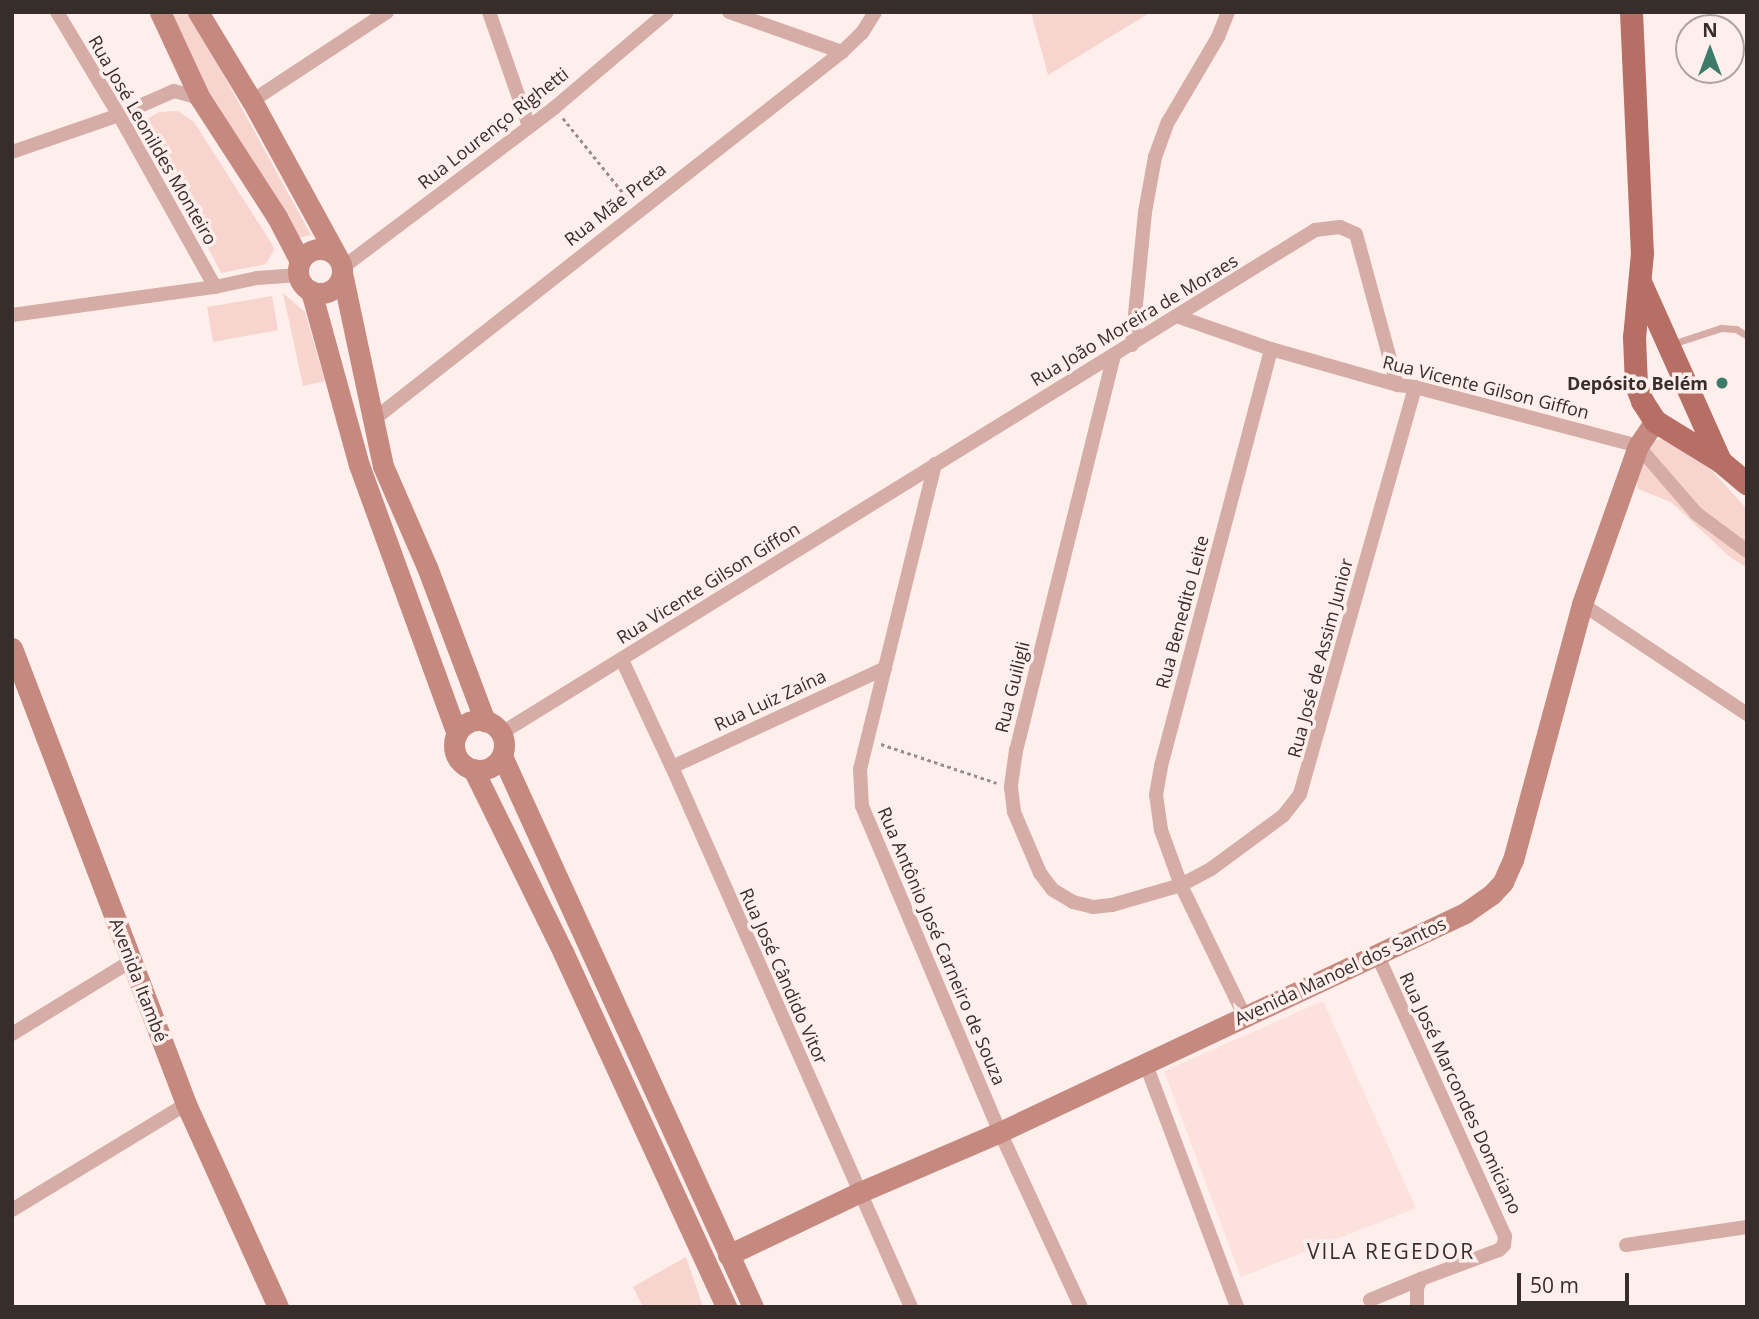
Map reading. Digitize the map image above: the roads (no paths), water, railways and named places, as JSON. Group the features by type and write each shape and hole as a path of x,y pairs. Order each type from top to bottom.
{"main road":[{"path":"160,12 200,98 278,217 303,276 362,476 457,734"},
{"path":"198,12 252,101 341,266 383,466 493,727 502,755 753,1307"},
{"path":"1631,12 1642,253 1633,360 1642,401 1655,421 1720,461 1747,484"},
{"path":"303,276 309,252 320,249 341,266"},
{"path":"303,276 331,290 341,266"},
{"path":"1641,284 1720,461"},
{"path":"1633,360 1647,346 1668,345"},
{"path":"1655,421 1672,422 1681,417 1693,400"},
{"name":"Avenida Manoel dos Santos","path":"728,1255 858,1193 1000,1132 1376,952 1465,913 1503,882 1513,860 1582,604 1638,446 1655,421"},
{"name":"Avenida Itambé","path":"12,648 186,1104 278,1307"},
{"path":"493,727 470,722 457,734 454,742 458,758 473,769 723,1304"},
{"path":"473,769 488,768 502,755"}],"street":[{"name":"Rua José Leonildes Monteiro","path":"57,12 119,115 215,287"},
{"path":"252,101 387,12"},
{"path":"489,12 529,126"},
{"path":"729,12 842,52"},
{"name":"Rua Mãe Preta","path":"373,420 842,52 862,33 875,12"},
{"path":"1132,345 1145,212 1155,157 1168,122 1218,37 1228,12"},
{"name":"Rua Lourenço Righetti","path":"341,266 554,108 664,13"},
{"path":"12,152 119,115 174,91 200,98"},
{"name":"Rua João Moreira de Moraes","path":"935,464 1180,317 1315,230 1340,227 1356,234 1397,385"},
{"path":"12,315 215,287 257,278 303,276"},
{"name":"Rua Vicente Gilson Giffon","path":"1180,317 1272,349 1397,385 1415,387 1638,446"},
{"name":"Rua Benedito Leite","path":"1244,1015 1181,885 1158,813 1156,795 1161,766 1272,349"},
{"name":"Rua Guiligli","path":"1114,355 1016,750 1010,787 1014,812 1040,873 1053,890 1073,902 1093,907 1112,905 1181,885"},
{"name":"Rua José de Assim Junior","path":"1181,885 1260,835 1283,816 1300,794 1415,387"},
{"path":"1638,446 1697,514 1747,551"},
{"name":"Rua Vicente Gilson Giffon","path":"493,727 622,660 935,464"},
{"name":"Rua Antônio José Carneiro de Souza","path":"935,464 860,769 862,806 1000,1132 1081,1307"},
{"path":"1582,604 1747,714"},
{"name":"Rua José Cândido Vitor","path":"622,660 672,766 858,1193 911,1307"},
{"name":"Rua Luiz Zaína","path":"672,766 884,668"},
{"name":"Rua José Marcondes Domiciano","path":"1370,1300 1499,1250 1504,1245 1505,1236 1376,952"},
{"path":"12,1034 131,961"},
{"path":"1146,1062 1237,1307"},
{"path":"12,1210 186,1104"},
{"path":"1626,1245 1747,1227"},
{"path":"1417,1307 1417,1288 1422,1279"}],"lane":[{"path":"1668,345 1721,328 1736,329 1747,336"}],"place":[{"name":"Depósito Belém","path":"1722,383"}],"district":[{"name":"VILA REGEDOR","path":"1391,1251"}]}
